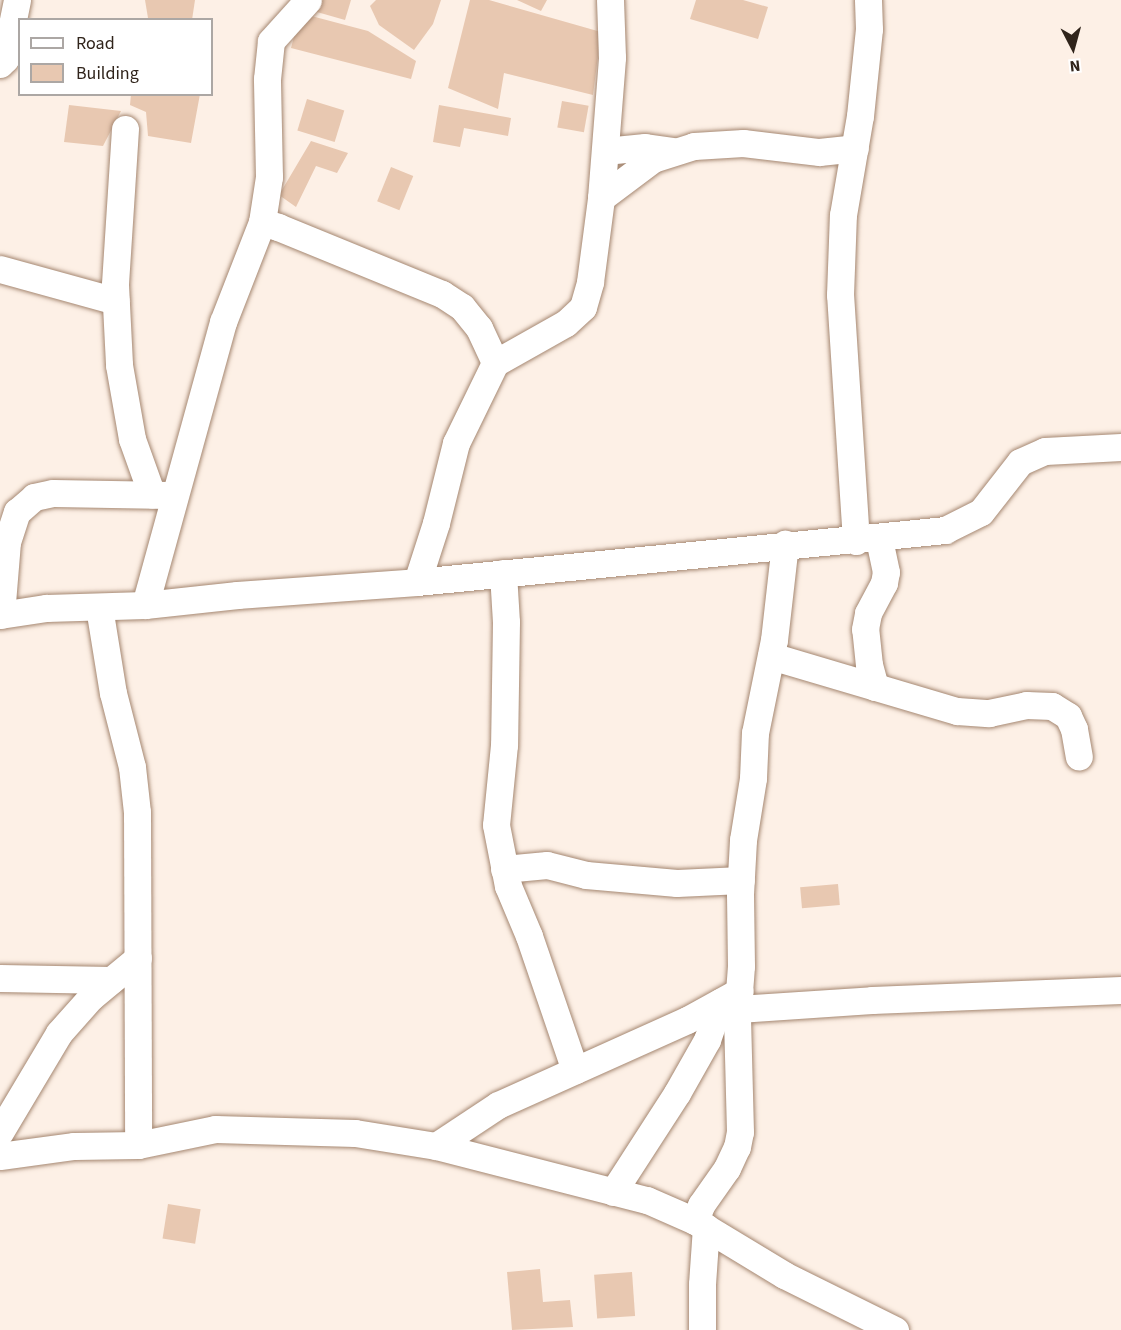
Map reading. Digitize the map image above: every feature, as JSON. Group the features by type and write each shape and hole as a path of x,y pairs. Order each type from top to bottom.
{"street":[{"path":"0,64 5,59 17,0"},
{"path":"145,605 163,495 223,322 262,222 269,177 267,79 272,41 308,0"},
{"path":"417,582 436,523 456,443 495,363 566,323 583,307 590,282 602,198 612,57 610,0"},
{"path":"868,0 869,29 855,148 843,215 840,295 867,539 886,572 884,583 868,613 866,629 869,665 875,687"},
{"path":"125,129 116,301 119,365 132,439 163,495"},
{"path":"602,198 652,159 694,146 743,142 819,152 855,148"},
{"path":"605,150 645,147 676,152"},
{"path":"262,222 442,294 462,307 479,328 495,363"},
{"path":"0,269 116,301"},
{"path":"163,495 52,493 34,497 17,512 7,542 1,615 46,608 145,605 237,595 417,582 945,530 981,512 1020,462 1046,451 1121,447"},
{"path":"702,1330 701,1205 727,1168 737,1147 740,1132 732,1001 741,880 755,733 771,656 785,544"},
{"path":"503,573 506,622 504,745 496,825 508,886 529,936 575,1070"},
{"path":"99,607 113,693 132,767 137,812 138,1145"},
{"path":"771,656 957,711 989,713 1026,705 1052,706 1068,716 1074,729 1079,758"},
{"path":"504,869 547,865 586,875 677,883 741,880"},
{"path":"0,1132 59,1033 90,997 138,958"},
{"path":"0,978 111,980"},
{"path":"436,1146 498,1105 732,1001 872,1000 1121,990"},
{"path":"613,1192 677,1093 732,1001"},
{"path":"0,1156 74,1146 138,1145 215,1129 355,1133 436,1146 647,1200 700,1224 784,1275 895,1330"}],"building":[{"path":"145,0 195,0 192,18 148,18"},
{"path":"313,0 351,0 345,20 310,10"},
{"path":"376,0 441,0 433,24 414,50 379,25 370,6"},
{"path":"470,0 489,0 601,32 593,95 504,73 498,109 448,88"},
{"path":"517,0 547,0 541,11"},
{"path":"696,0 743,0 768,7 758,39 690,19"},
{"path":"300,13 368,31 416,61 411,79 291,48"},
{"path":"131,96 200,96 191,143 148,136 146,112 130,105"},
{"path":"307,99 344,110 335,142 297,131"},
{"path":"562,101 589,106 584,132 557,128"},
{"path":"69,105 121,111 103,146 64,142"},
{"path":"439,105 511,118 508,136 464,128 460,147 433,142"},
{"path":"311,141 348,153 337,173 316,166 296,207 279,195"},
{"path":"391,167 413,176 399,210 377,201"},
{"path":"838,884 840,905 802,908 800,887"},
{"path":"168,1204 201,1209 195,1244 163,1239"},
{"path":"540,1269 543,1302 570,1300 573,1327 512,1330 507,1272"},
{"path":"632,1272 635,1316 597,1319 594,1275"}]}
